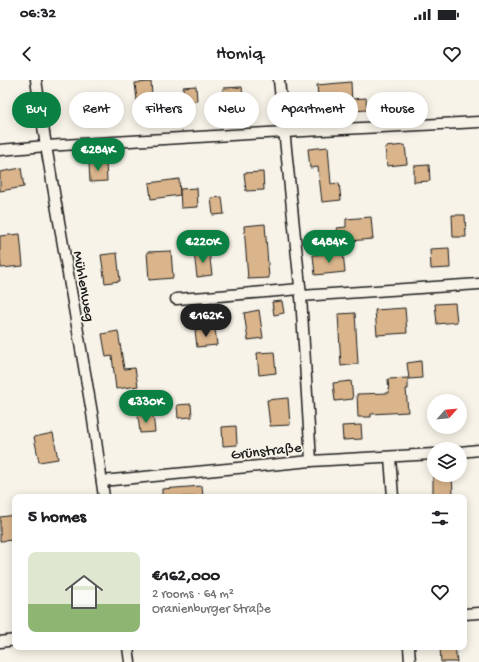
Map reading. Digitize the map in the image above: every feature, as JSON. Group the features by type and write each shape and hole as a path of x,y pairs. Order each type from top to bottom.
{"street":[{"name":"Mühlenweg","path":"36,80 92,413 104,494"},
{"path":"279,80 300,293 311,461"},
{"path":"0,150 284,132 479,122"},
{"path":"176,299 479,284"},
{"path":"467,451 479,450"},
{"name":"Grünstraße","path":"102,481 311,461 427,454"},
{"path":"390,457 393,494"},
{"path":"467,614 479,613"},
{"path":"0,642 12,640"},
{"path":"128,650 130,662"},
{"path":"409,650 410,662"}],"building":[{"path":"151,82 152,92 136,92 135,83"},
{"path":"351,82 351,92 318,92 317,85"},
{"path":"196,86 197,101 196,92 183,92 183,87"},
{"path":"242,87 242,92 223,92 223,88"},
{"path":"366,98 366,110 358,111 358,99"},
{"path":"405,145 407,164 387,166 385,147"},
{"path":"328,147 331,184 339,183 341,200 322,202 318,167 310,168 308,149"},
{"path":"106,163 107,181 90,182 89,164"},
{"path":"429,165 430,181 414,182 414,166"},
{"path":"21,168 24,187 0,191 0,172"},
{"path":"263,172 264,190 246,191 244,173"},
{"path":"179,179 180,195 151,199 149,183"},
{"path":"197,188 198,207 181,208 180,189"},
{"path":"222,197 224,214 213,215 211,198"},
{"path":"452,215 465,215 466,237 453,237"},
{"path":"371,217 373,239 338,242 337,228 346,227 346,219"},
{"path":"265,224 269,278 248,279 244,226"},
{"path":"20,234 23,266 1,268 0,236"},
{"path":"449,248 450,268 431,269 430,249"},
{"path":"171,251 173,278 149,280 147,252"},
{"path":"209,251 212,275 197,277 194,252"},
{"path":"343,252 345,272 315,275 313,255"},
{"path":"117,253 120,281 105,283 101,255"},
{"path":"282,301 284,313 274,315 272,302"},
{"path":"455,303 457,322 437,324 435,304"},
{"path":"405,308 407,333 377,335 375,310"},
{"path":"259,310 263,338 248,340 244,313"},
{"path":"355,313 358,364 341,366 338,314"},
{"path":"215,328 217,345 197,347 195,330"},
{"path":"118,331 124,369 135,368 138,386 116,389 112,356 106,357 102,334"},
{"path":"274,352 276,373 259,375 257,353"},
{"path":"421,361 422,378 409,379 407,363"},
{"path":"408,378 408,389 406,389 408,412 371,414 371,417 358,417 357,394 389,393 388,379"},
{"path":"351,381 353,399 335,401 333,383"},
{"path":"288,398 290,425 270,426 267,400"},
{"path":"191,404 192,417 178,418 177,405"},
{"path":"153,414 155,432 140,433 138,415"},
{"path":"361,425 362,439 343,440 342,426"},
{"path":"236,426 237,445 223,446 222,427"},
{"path":"53,433 58,459 39,462 34,437"},
{"path":"433,482 452,482 453,494 433,494"},
{"path":"202,486 203,494 162,494 162,489"},
{"path":"12,515 12,540 0,541 0,517"},
{"path":"440,650 455,650 457,662 441,662"}]}
